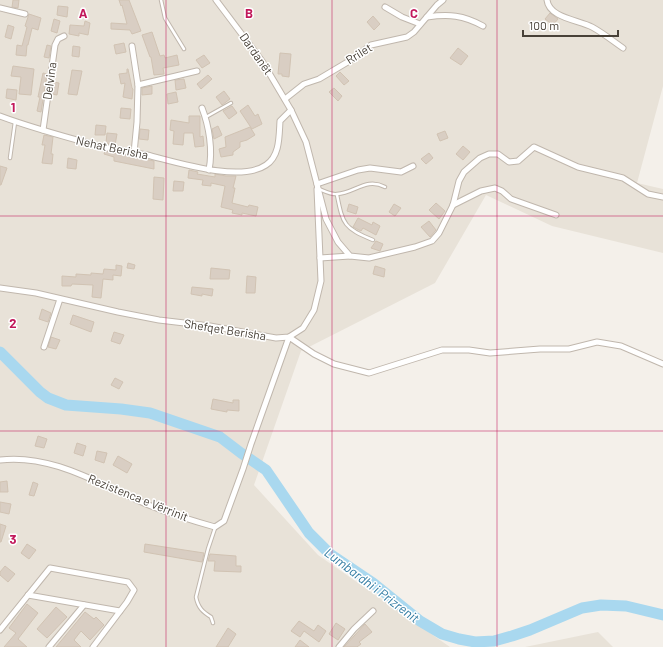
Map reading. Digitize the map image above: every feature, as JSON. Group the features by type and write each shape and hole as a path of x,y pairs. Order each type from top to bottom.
{"street":[{"name":"Dardanët","path":"216,0 262,61 285,99 306,142 318,187"},
{"name":"Rrilet","path":"285,99 304,84 319,79 350,60 364,48 384,41 407,38 443,0"},
{"path":"547,0 549,7 554,11 566,18 591,26 623,48"},
{"path":"385,6 402,17 420,24"},
{"path":"0,8 24,14"},
{"path":"427,17 457,15 475,21 483,26"},
{"name":"Delvina","path":"43,130 55,45 58,39 64,36"},
{"path":"132,46 138,85 134,153"},
{"path":"138,85 197,71"},
{"path":"202,108 205,117 211,159 209,170"},
{"name":"Nehat Berisha","path":"0,116 15,122 99,146 209,170 226,172 249,171 265,166 274,158 279,139 280,121 291,110"},
{"path":"320,258 350,256 369,258 415,247 432,241 439,233 453,204 459,181 464,172 480,158 490,154 498,154 509,162 518,161 534,147 578,167 623,178 648,194 663,197"},
{"path":"318,187 358,170 370,168 401,172 413,166"},
{"path":"318,187 326,219 338,242 350,256"},
{"path":"215,527 224,521 289,337 303,328 314,310 321,281 318,187"},
{"path":"453,204 481,191 495,188 502,191 512,199 556,215"},
{"name":"Shefqet Berisha","path":"0,288 36,293 159,320 210,326 276,338 289,337"},
{"path":"44,347 60,299"},
{"path":"289,337 314,354 334,364 369,373 442,350 469,350 490,353 540,349 569,349 597,342 621,346 663,364"},
{"name":"Rezistenca e Vërrinit","path":"0,460 20,460 55,465 98,482 138,501 215,527"},
{"path":"0,630 50,568 128,582 134,590 93,647"},
{"path":"28,595 84,606 120,611"},
{"path":"49,647 84,606"},
{"path":"339,647 354,629 373,611"}],"lane":[{"path":"160,0 165,18 184,49"},
{"path":"205,117 231,103"},
{"path":"10,158 15,122"},
{"path":"318,187 337,195 372,182 378,183 385,187"},
{"path":"337,195 340,211 345,225 355,233 373,240"},
{"path":"213,623 212,617 203,612 197,604 196,598 215,527"}],"shaded area":[{"path":"0,0 663,0 663,86 637,183 663,189 663,253 552,226 486,195 435,283 301,351 254,485 318,555 450,647 0,647"},
{"path":"598,632 613,647 525,647"}],"building":[{"path":"13,0 19,0 18,8 12,7"},
{"path":"119,0 129,0 141,31 132,34 130,30 111,29 111,23 127,24 122,5 121,6"},
{"path":"58,6 68,7 67,17 57,15"},
{"path":"550,13 558,19 553,25 545,19"},
{"path":"29,14 41,18 38,30 32,28 27,45 26,56 16,55 17,45 22,46 27,27 25,26"},
{"path":"373,16 380,24 374,30 367,22"},
{"path":"54,19 60,21 57,33 51,31"},
{"path":"85,21 90,23 88,35 79,33 79,36 69,34 70,25 84,26"},
{"path":"8,25 14,27 11,39 5,37"},
{"path":"152,32 160,56 164,55 165,58 177,55 179,65 163,68 164,74 154,75 151,57 142,35"},
{"path":"124,43 126,52 116,54 114,45"},
{"path":"47,45 51,46 49,58 44,57"},
{"path":"73,46 80,47 79,57 72,56"},
{"path":"458,48 468,56 461,65 450,58"},
{"path":"280,53 291,54 289,77 278,74"},
{"path":"204,55 210,63 202,68 196,60"},
{"path":"13,66 34,69 31,95 19,94 21,77 11,76"},
{"path":"127,69 133,89 132,99 123,97 125,83 121,84 119,74 127,73"},
{"path":"72,70 82,71 77,95 68,94"},
{"path":"340,72 349,81 344,85 336,76"},
{"path":"43,73 47,74 41,112 37,111"},
{"path":"208,75 212,79 201,89 197,84"},
{"path":"184,79 186,88 176,90 175,80"},
{"path":"54,82 59,83 57,95 52,94"},
{"path":"152,86 152,94 142,95 142,88"},
{"path":"334,88 342,96 338,101 329,92"},
{"path":"7,89 17,90 16,100 6,98"},
{"path":"224,91 230,99 222,105 216,97"},
{"path":"176,92 178,102 168,104 167,94"},
{"path":"248,105 255,116 258,114 262,124 252,129 240,111"},
{"path":"232,106 237,113 229,119 223,111"},
{"path":"121,108 131,109 130,119 120,118"},
{"path":"189,116 200,116 200,137 203,136 204,146 195,147 193,133 184,133 183,145 173,144 174,131 170,130 171,120 189,123"},
{"path":"96,125 106,126 105,135 95,135"},
{"path":"218,126 222,135 214,139 212,129"},
{"path":"250,127 255,135 240,142 240,147 233,152 233,155 221,157 219,149 226,147 225,137"},
{"path":"140,129 149,130 148,140 139,139"},
{"path":"445,131 448,138 440,141 437,134"},
{"path":"107,133 117,134 115,145 106,143"},
{"path":"44,135 53,137 51,154 53,154 52,164 42,163 45,145 42,145"},
{"path":"463,146 470,152 463,160 456,154"},
{"path":"105,151 154,161 154,169 114,161 114,157 104,154"},
{"path":"429,153 433,158 426,164 421,159"},
{"path":"68,158 77,160 76,169 67,168"},
{"path":"0,166 7,168 1,185 0,185"},
{"path":"189,170 198,172 197,174 215,177 215,174 236,176 233,188 235,188 232,203 248,207 249,205 258,207 256,216 242,213 242,215 232,213 233,210 221,207 225,186 211,183 211,186 202,185 203,180 188,178"},
{"path":"154,177 164,178 163,200 153,199"},
{"path":"174,181 184,182 183,191 173,191"},
{"path":"436,203 445,211 439,219 429,210"},
{"path":"349,204 358,207 356,214 347,211"},
{"path":"394,204 401,208 395,216 389,212"},
{"path":"358,218 372,225 373,222 380,226 376,235 363,228 361,231 353,227"},
{"path":"429,221 436,230 430,237 421,227"},
{"path":"376,241 383,244 380,251 371,248"},
{"path":"128,263 135,265 134,269 127,268"},
{"path":"116,265 122,266 121,276 113,275 113,280 103,279 101,298 92,297 93,285 72,284 71,286 62,286 62,276 76,277 76,274 103,274 104,269 116,270"},
{"path":"375,266 385,269 384,277 373,274"},
{"path":"211,268 230,270 229,279 210,279"},
{"path":"247,276 256,277 255,293 246,293"},
{"path":"192,287 213,289 212,296 191,294"},
{"path":"42,309 51,313 48,322 39,319"},
{"path":"73,315 94,322 91,332 70,324"},
{"path":"114,332 124,335 120,344 111,341"},
{"path":"51,337 60,340 56,349 48,347"},
{"path":"115,378 123,382 119,389 111,385"},
{"path":"213,399 233,403 233,400 239,400 239,411 227,410 227,412 211,409"},
{"path":"38,436 47,439 44,448 35,446"},
{"path":"77,443 86,446 83,456 74,453"},
{"path":"97,451 107,453 104,463 95,460"},
{"path":"118,456 132,464 127,473 113,465"},
{"path":"7,481 8,492 0,492 0,482"},
{"path":"33,482 38,484 34,496 29,495"},
{"path":"0,502 11,504 9,514 0,512"},
{"path":"0,524 6,526 1,542 0,542"},
{"path":"27,544 36,550 29,559 21,553"},
{"path":"145,544 204,553 202,562 144,552"},
{"path":"210,554 236,556 236,566 241,566 241,572 214,571 215,561 208,561"},
{"path":"5,566 15,574 8,582 0,575 0,572"},
{"path":"27,604 38,613 18,639 27,647 4,647 16,633 9,628"},
{"path":"56,607 67,617 47,638 37,629"},
{"path":"85,612 94,619 96,617 104,625 90,640 81,631 74,640 81,647 56,647"},
{"path":"299,621 314,631 318,625 326,631 319,642 304,631 300,637 291,631"},
{"path":"336,623 345,629 338,640 329,634"},
{"path":"365,624 372,632 359,642 361,644 357,647 344,647"},
{"path":"228,628 236,634 228,647 216,647"},
{"path":"300,640 309,647 295,647"}],"waterway":[{"name":"Lumbardhi i Prizrenit","path":"0,352 40,392 48,398 66,405 121,409 150,413 220,437 266,470 309,533 330,554 373,583 420,621 442,634 475,642 494,641 530,630 582,608 601,605 626,606 663,615"}]}
